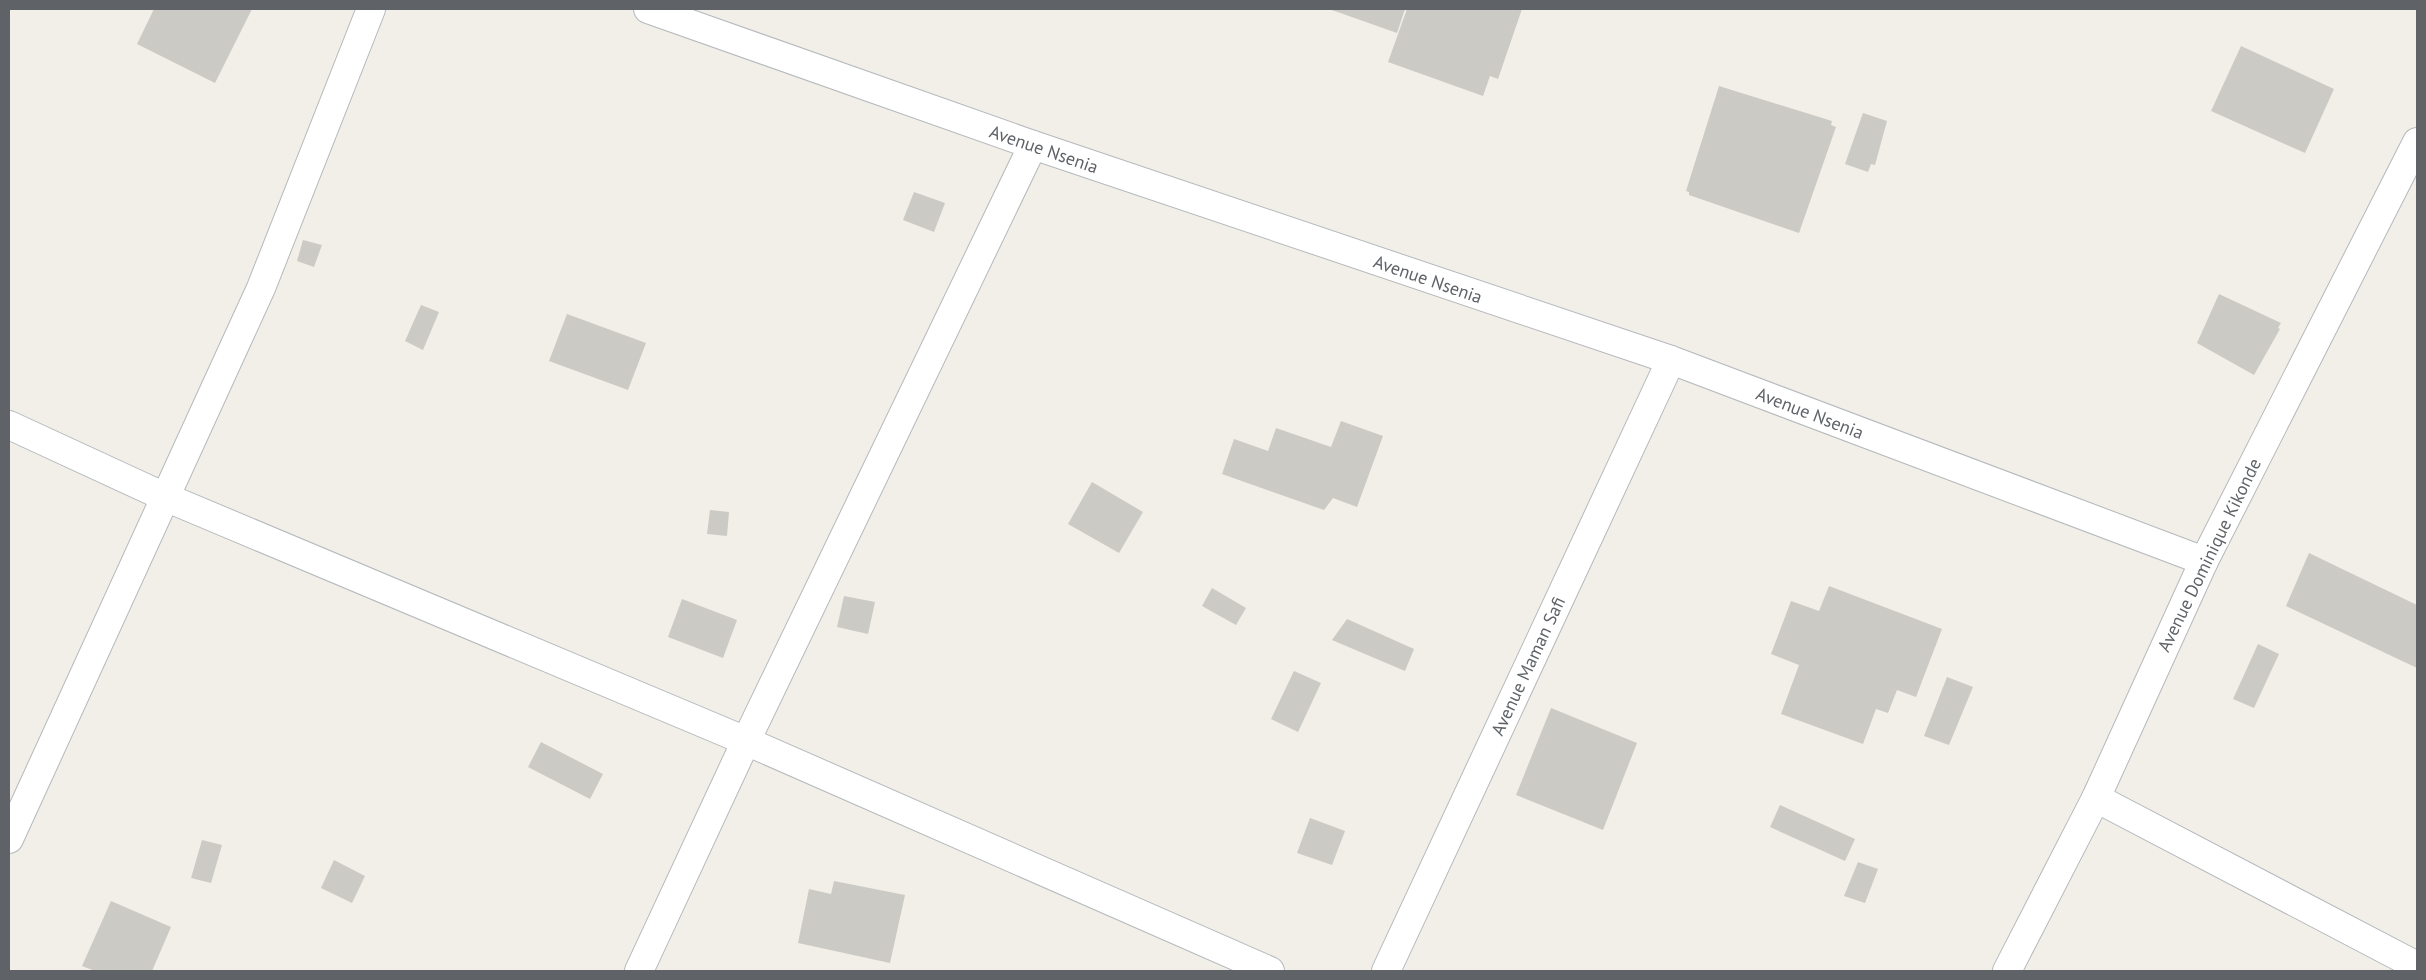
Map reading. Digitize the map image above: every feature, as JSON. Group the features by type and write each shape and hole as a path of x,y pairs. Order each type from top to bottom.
{"street":[{"path":"9,839 261,288 371,9"},
{"name":"Avenue Nsenia","path":"648,9 1032,146 1671,360 2204,560"},
{"name":"Avenue Dominique Kikonde","path":"2007,971 2096,798 2204,560 2417,142"},
{"path":"640,971 746,741 1032,146"},
{"name":"Avenue Maman Safi","path":"1386,971 1671,360"},
{"path":"9,425 165,497 746,741 1270,971"},
{"path":"2096,798 2417,966"}],"building":[{"path":"154,9 252,9 215,83 137,44"},
{"path":"1329,9 1405,9 1397,33"},
{"path":"1407,9 1522,9 1498,79 1490,76 1483,96 1388,62"},
{"path":"2241,46 2334,89 2305,153 2211,111"},
{"path":"1719,86 1832,121 1831,125 1836,127 1799,233 1689,195 1689,192 1686,191"},
{"path":"1863,113 1887,121 1875,165 1871,164 1868,172 1845,164"},
{"path":"914,192 945,203 934,232 903,220"},
{"path":"303,240 322,245 314,267 297,261"},
{"path":"2219,294 2281,323 2278,328 2280,329 2254,375 2197,343"},
{"path":"421,305 439,312 423,350 405,341"},
{"path":"567,314 646,343 628,390 549,361"},
{"path":"1341,421 1383,436 1357,507 1333,498 1324,510 1222,474 1234,439 1268,451 1276,428 1331,447"},
{"path":"1092,482 1143,512 1119,553 1068,524"},
{"path":"710,510 729,512 727,536 707,534"},
{"path":"2309,553 2417,605 2417,668 2286,606"},
{"path":"1829,586 1942,629 1916,697 1897,690 1888,713 1876,709 1863,744 1781,714 1799,665 1771,654 1791,601 1819,611"},
{"path":"1212,588 1246,608 1236,625 1202,606"},
{"path":"844,596 875,602 868,634 837,627"},
{"path":"682,599 737,620 723,658 668,637"},
{"path":"1347,619 1414,649 1405,671 1332,640"},
{"path":"2258,644 2279,654 2254,708 2233,699"},
{"path":"1294,671 1321,683 1298,732 1271,719"},
{"path":"1947,677 1973,687 1949,745 1924,736"},
{"path":"1551,708 1637,743 1603,830 1516,795"},
{"path":"541,742 603,774 590,799 528,767"},
{"path":"1780,805 1855,839 1845,861 1770,827"},
{"path":"1310,818 1345,831 1332,865 1297,853"},
{"path":"202,840 222,845 211,883 191,878"},
{"path":"334,860 365,876 352,903 321,888"},
{"path":"1858,862 1878,869 1865,903 1844,896"},
{"path":"834,881 905,895 890,963 798,943 809,889 831,894"},
{"path":"111,901 171,927 152,971 95,971 82,966"}]}
